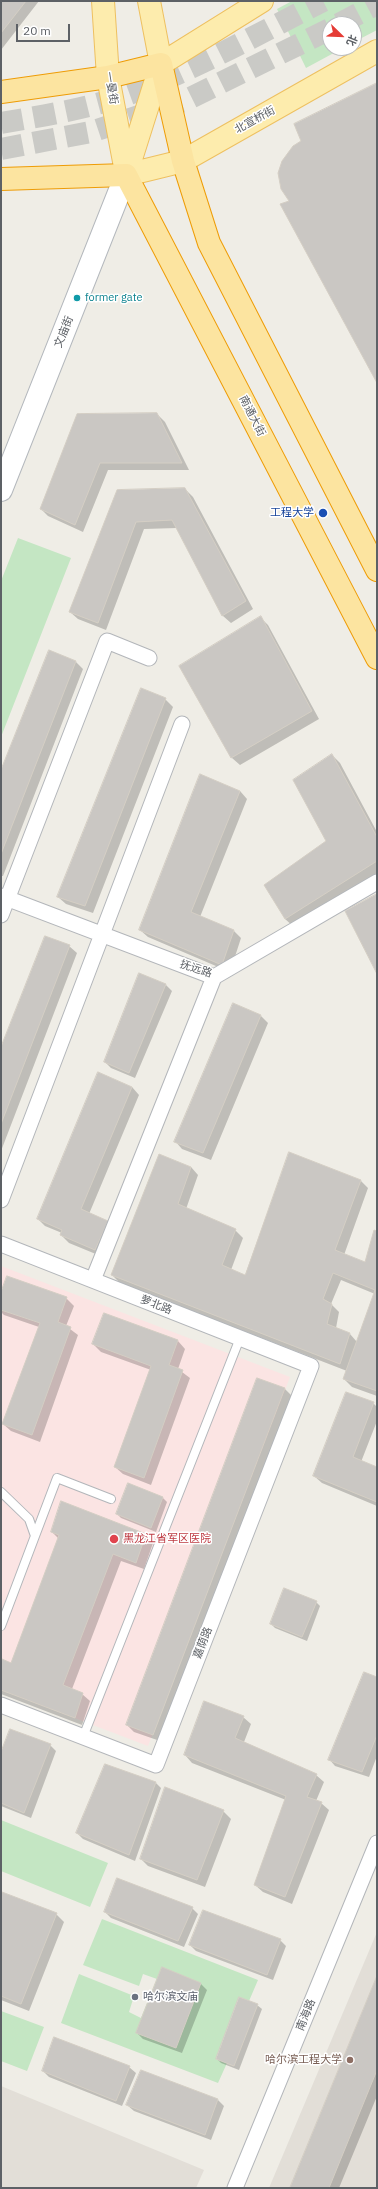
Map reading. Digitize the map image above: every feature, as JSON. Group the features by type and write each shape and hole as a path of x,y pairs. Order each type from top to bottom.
{"highway":[{"path":"1,92 108,77 161,64 182,161 209,243 377,570"},
{"path":"1,179 126,175"},
{"name":"南通大街","path":"126,175 377,658"}],"main road":[{"name":"一曼街","path":"103,1 108,77 126,175"},
{"path":"126,175 161,64 149,1"},
{"path":"161,64 262,1"},
{"name":"北宣桥街","path":"126,175 182,161 377,51"},
{"name":"文庙街","path":"1,490 126,175"}],"street":[{"path":"1,915 4,897 107,641 150,658"},
{"path":"1,1200 182,724"},
{"name":"抚远路","path":"4,897 214,977 377,882"},
{"path":"93,1280 214,977"},
{"name":"萝北路","path":"1,1244 311,1366"},
{"name":"嘉荫路","path":"1,1705 156,1765 311,1366"},
{"name":"南海路","path":"235,2188 377,1843"}],"lane":[{"path":"83,1737 240,1338"},
{"path":"1,1626 57,1478 111,1499"},
{"path":"1,1492 29,1519 35,1536"}],"shaded area":[{"name":"黑龙江省军区医院","path":"1,1266 290,1377 148,1746 1,1690"},
{"name":"哈尔滨工程大学","path":"377,1932 377,2188 269,2188"},
{"path":"1,2086 204,2170 196,2188 1,2188"}],"green space":[{"path":"292,1 377,1 377,30 362,38 362,16 322,16 322,56 328,56 306,68 277,9"},
{"path":"18,538 71,558 1,737 1,581"},
{"path":"1,1820 108,1863 90,1907 1,1871"},
{"path":"102,1919 258,1980 249,2001 239,1997 216,2059 227,2063 218,2083 61,2023 79,1974 134,1996 129,2012 141,2018 157,1979 143,1974 139,1986 83,1965"},
{"path":"1,2011 44,2027 27,2071 1,2061"}],"building":[{"path":"1,1 26,1 1,33"},
{"path":"377,83 377,383 280,204 289,201 281,189 278,173 282,161 293,146 301,141 294,124"},
{"path":"157,413 182,463 100,463 75,525 40,509 77,414"},
{"path":"185,488 246,601 222,616 172,520 136,522 98,623 69,612 117,490"},
{"path":"261,616 312,711 231,758 179,666"},
{"path":"49,650 76,661 1,854 1,770"},
{"path":"141,688 166,698 85,906 57,897"},
{"path":"332,754 377,837 377,861 285,919 264,885 326,841 293,780"},
{"path":"200,774 240,791 191,912 234,930 222,965 139,930"},
{"path":"377,894 377,974 345,911"},
{"path":"45,936 70,945 1,1124 1,1047"},
{"path":"139,973 166,984 129,1073 104,1062"},
{"path":"233,1003 261,1015 203,1153 174,1142"},
{"path":"98,1072 132,1087 81,1209 108,1221 95,1250 60,1235 62,1230 37,1219"},
{"path":"289,1152 361,1180 335,1250 365,1262 374,1230 377,1231 377,1391 343,1379 375,1290 333,1273 323,1299 332,1304 327,1324 350,1333 340,1364 111,1275 159,1154 191,1167 178,1204 236,1229 222,1265 245,1275"},
{"path":"7,1276 67,1297 58,1322 71,1327 32,1435 2,1424 40,1323 1,1310 1,1292"},
{"path":"104,1313 178,1340 169,1365 183,1370 144,1478 114,1467 151,1366 92,1344"},
{"path":"257,1378 285,1388 153,1735 126,1725"},
{"path":"346,1392 374,1402 353,1457 377,1467 377,1502 313,1476"},
{"path":"128,1483 163,1497 151,1528 116,1514"},
{"path":"61,1501 146,1534 136,1563 113,1554 63,1685 83,1693 75,1718 1,1690 1,1661 2,1659 11,1663 59,1535 51,1532"},
{"path":"284,1588 317,1601 302,1637 270,1624"},
{"path":"364,1672 377,1677 377,1735 362,1772 328,1760"},
{"path":"204,1701 244,1716 235,1738 317,1774 307,1797 322,1802 285,1897 254,1885 286,1796 184,1755"},
{"path":"10,1729 51,1744 24,1813 1,1803 1,1752"},
{"path":"105,1764 156,1782 129,1855 76,1833"},
{"path":"165,1787 224,1810 197,1880 140,1859"},
{"path":"117,1878 193,1907 178,1941 104,1912"},
{"path":"2,1892 57,1913 21,2004 1,1996"},
{"path":"203,1910 281,1939 267,1975 189,1945"},
{"path":"162,1967 201,1983 176,2048 136,2033"},
{"path":"377,1976 377,2070 329,2188 290,2188"},
{"path":"239,1997 258,2004 234,2066 216,2059"},
{"path":"54,2037 130,2066 116,2101 42,2071"},
{"path":"141,2070 218,2099 205,2135 126,2105"}],"tunnel":[{"path":"1,123 53,114 104,102 137,91 208,60 323,1"},
{"path":"354,16 377,4"},
{"path":"1,149 91,132 184,101 322,33"}],"place":[{"name":"former gate","path":"77,298"},
{"name":"工程大学","path":"323,513"},
{"name":"黑龙江省军区医院","path":"114,1539"},
{"name":"哈尔滨文庙","path":"135,1997"},
{"name":"哈尔滨工程大学","path":"350,2060"}]}
